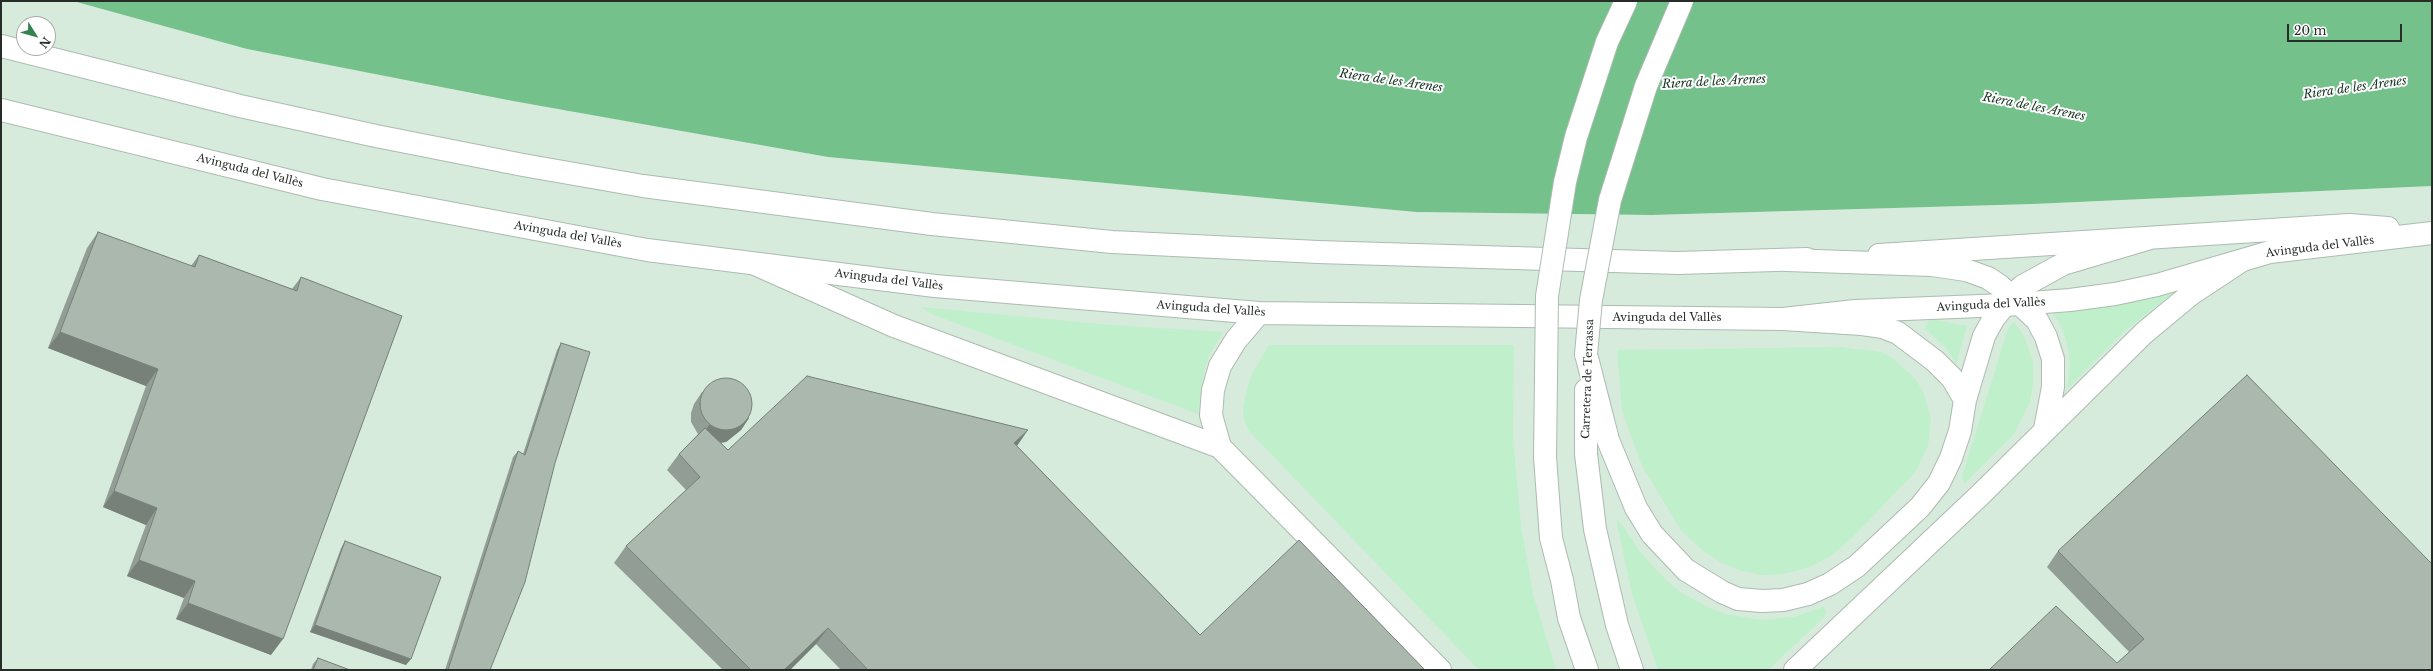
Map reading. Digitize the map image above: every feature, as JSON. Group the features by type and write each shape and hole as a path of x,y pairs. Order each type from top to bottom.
{"main road":[{"path":"1587,670 1569,618 1562,580 1551,538 1545,457 1547,296 1565,182 1576,137 1607,42 1626,1"},
{"name":"Carretera de Terrassa","path":"1632,670 1617,624 1600,558 1586,454 1586,354 1591,300 1610,200 1646,86 1682,1"},
{"name":"Avinguda del Vallès","path":"1,46 240,106 376,136 523,165 650,187 925,223 1112,242 1318,252 1678,262 1787,260 2349,226 2432,232"},
{"name":"Avinguda del Vallès","path":"1,110 322,189 647,250 935,286 1259,313 1783,319 1855,311 2013,302 2115,294 2157,285 2270,252 2432,232"},
{"path":"1586,354 1608,440 1636,508 1652,534 1666,552 1686,570 1722,592 1738,599 1762,601 1783,600 1808,594 1830,584 1857,566 1920,507 1939,483 1951,458 1960,431 1965,400 1984,336 2013,302 2023,286 2063,264 2147,239"},
{"path":"1787,260 1932,265 1966,270 1988,278 2013,302 2037,320 2053,359 2053,387 2045,428"},
{"path":"1795,670 1978,496 2045,428 2144,332 2191,294 2241,261"},
{"path":"755,264 894,326 1220,446 1440,670"},
{"path":"1220,446 1211,415 1213,390 1220,366 1236,340 1259,313"},
{"path":"1783,319 1862,324 1883,327 1898,332 1935,361 1952,378 1965,400"}],"shaded area":[{"path":"1,1 73,1 247,49 828,157 1416,212 1651,215 2033,204 2432,186 2432,670 1,670"},
{"path":"2178,289 2126,330 2067,389 2070,362 2067,343 2060,324 2051,310"},
{"path":"921,307 1110,325 1223,332 1209,356 1204,372 1198,414 934,315"},
{"path":"1930,319 1967,326 1956,364 1948,350 1925,328"},
{"path":"2014,322 2025,338 2033,363 2033,384 2030,402 2014,434 1964,484 1962,477 2005,338 2009,327"},
{"path":"1269,345 1514,345 1513,438 1521,525 1533,594 1556,670 1479,670 1250,432 1244,420 1243,409 1247,389 1252,374"},
{"path":"1840,347 1881,352 1894,359 1916,380 1924,393 1931,420 1928,446 1916,471 1852,538 1832,555 1810,567 1782,574 1763,575 1742,571 1722,563 1702,550 1681,530 1642,466 1622,411 1617,350"},
{"path":"1616,519 1623,526 1640,552 1667,581 1680,592 1708,607 1725,614 1762,620 1793,617 1823,607 1826,611 1825,616 1768,670 1658,670 1632,594"}],"water":[{"name":"Riera de les Arenes","path":"73,1 2432,1 2432,186 2033,204 1651,215 1416,212 828,157 513,101 247,49"}],"building":[{"path":"98,232 195,267 199,255 297,291 301,277 402,316 283,639 188,603 195,581 139,560 157,508 114,491 158,369 60,332"},
{"path":"561,343 590,352 555,463 525,582 490,670 448,670 518,451 525,455"},
{"path":"2247,375 2432,564 2432,670 1989,670 2056,606 2117,663 2144,639 2058,551"},
{"path":"807,376 1028,430 1014,443 1200,635 1299,540 1425,670 868,670 828,628 784,670 751,670 626,546 700,477 679,454 705,428 728,450"},
{"path":"721,378 731,378 740,382 748,390 752,399 752,409 748,418 740,426 731,430 721,430 712,426 704,418 700,409 700,399 704,390 712,382"},
{"path":"345,541 441,577 411,659 315,625"},
{"path":"318,658 350,670 313,670"}]}
